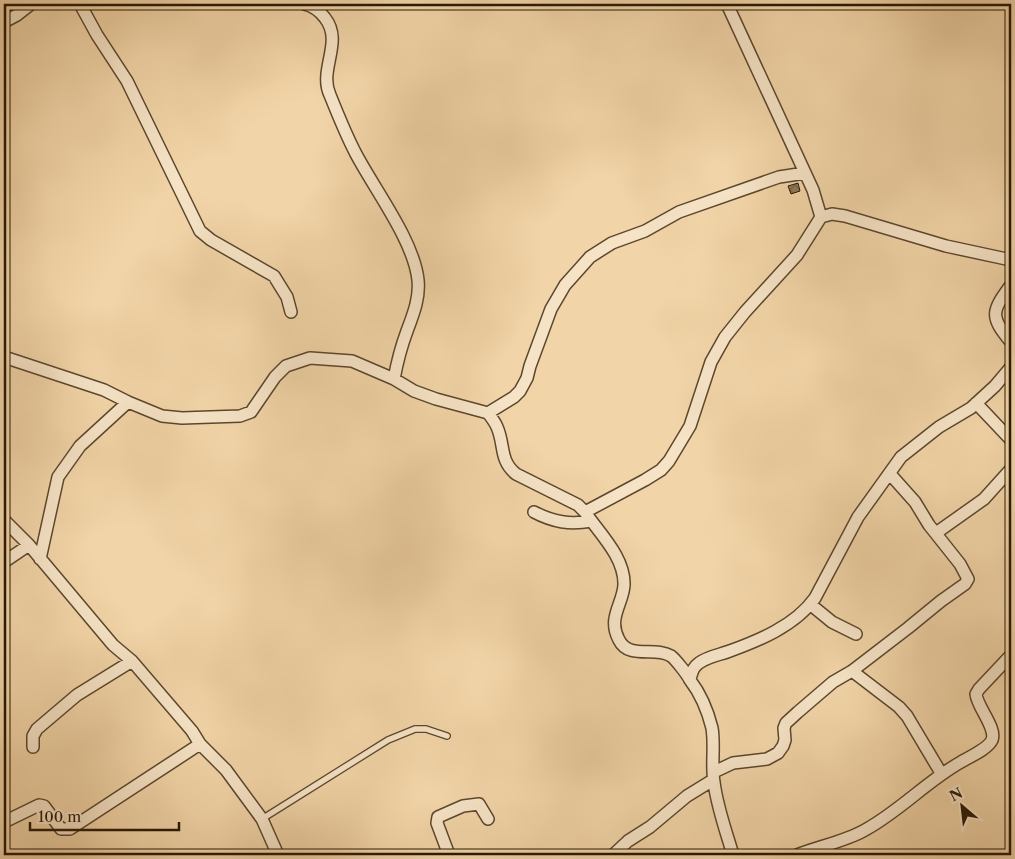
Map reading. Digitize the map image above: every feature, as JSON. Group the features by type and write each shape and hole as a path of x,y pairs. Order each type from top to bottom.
{"street":[{"path":"4,22 31,4"},
{"path":"80,4 97,35 127,81 200,231 211,240 274,276 286,297 291,312"},
{"path":"304,4 313,6 320,12 332,30 333,45 327,72 328,92 356,154 394,221 415,263 419,285 417,301 398,360 394,379"},
{"path":"727,4 813,190 821,217"},
{"path":"488,413 520,391 527,378 551,309 566,285 590,257 612,243 645,231 679,212 779,177 805,173"},
{"path":"534,512 546,518 573,524 645,480 669,461 690,426 711,362 725,337 744,312 797,255 821,217 832,214 845,216 946,246 1011,260"},
{"path":"1011,285 998,303 995,316 998,326 1011,342"},
{"path":"4,357 104,390 162,416 182,418 240,416 251,412 275,377 286,366 310,358 352,361 394,379 414,391 488,413 497,427 505,462 509,468 516,474 578,505 588,516 619,563 624,585 616,612 614,627 619,641 629,650 662,653 671,656 690,679 701,700 712,729 714,776 724,824 733,855"},
{"path":"690,679 693,668 701,661 742,647 773,632 793,620 810,604 858,517 907,451 939,427 962,415 995,386 1011,367"},
{"path":"40,559 58,477 80,446 128,402"},
{"path":"976,403 1011,440"},
{"path":"936,533 984,498 1011,469"},
{"path":"613,855 732,764 760,761 773,757 783,746 786,723 833,682 852,671 941,600 965,584 968,579 960,564 915,502 890,474"},
{"path":"4,520 29,545 113,645 132,661 192,731 200,744 226,770 262,819 278,855"},
{"path":"4,562 29,545"},
{"path":"810,604 832,622 856,634"},
{"path":"797,855 863,831 888,817 941,774 991,742 991,729 977,701 976,694 1011,655"},
{"path":"33,747 33,736 37,728 77,695 132,661"},
{"path":"852,671 907,716 941,774"},
{"path":"4,822 39,805 44,806 61,829 70,829 200,744"},
{"path":"449,855 437,823 438,817 463,806 479,804 488,819"}],"lane":[{"path":"262,819 388,740 415,729 426,729 447,736"}],"building":[{"path":"798,183 800,191 791,194 788,186"}]}
